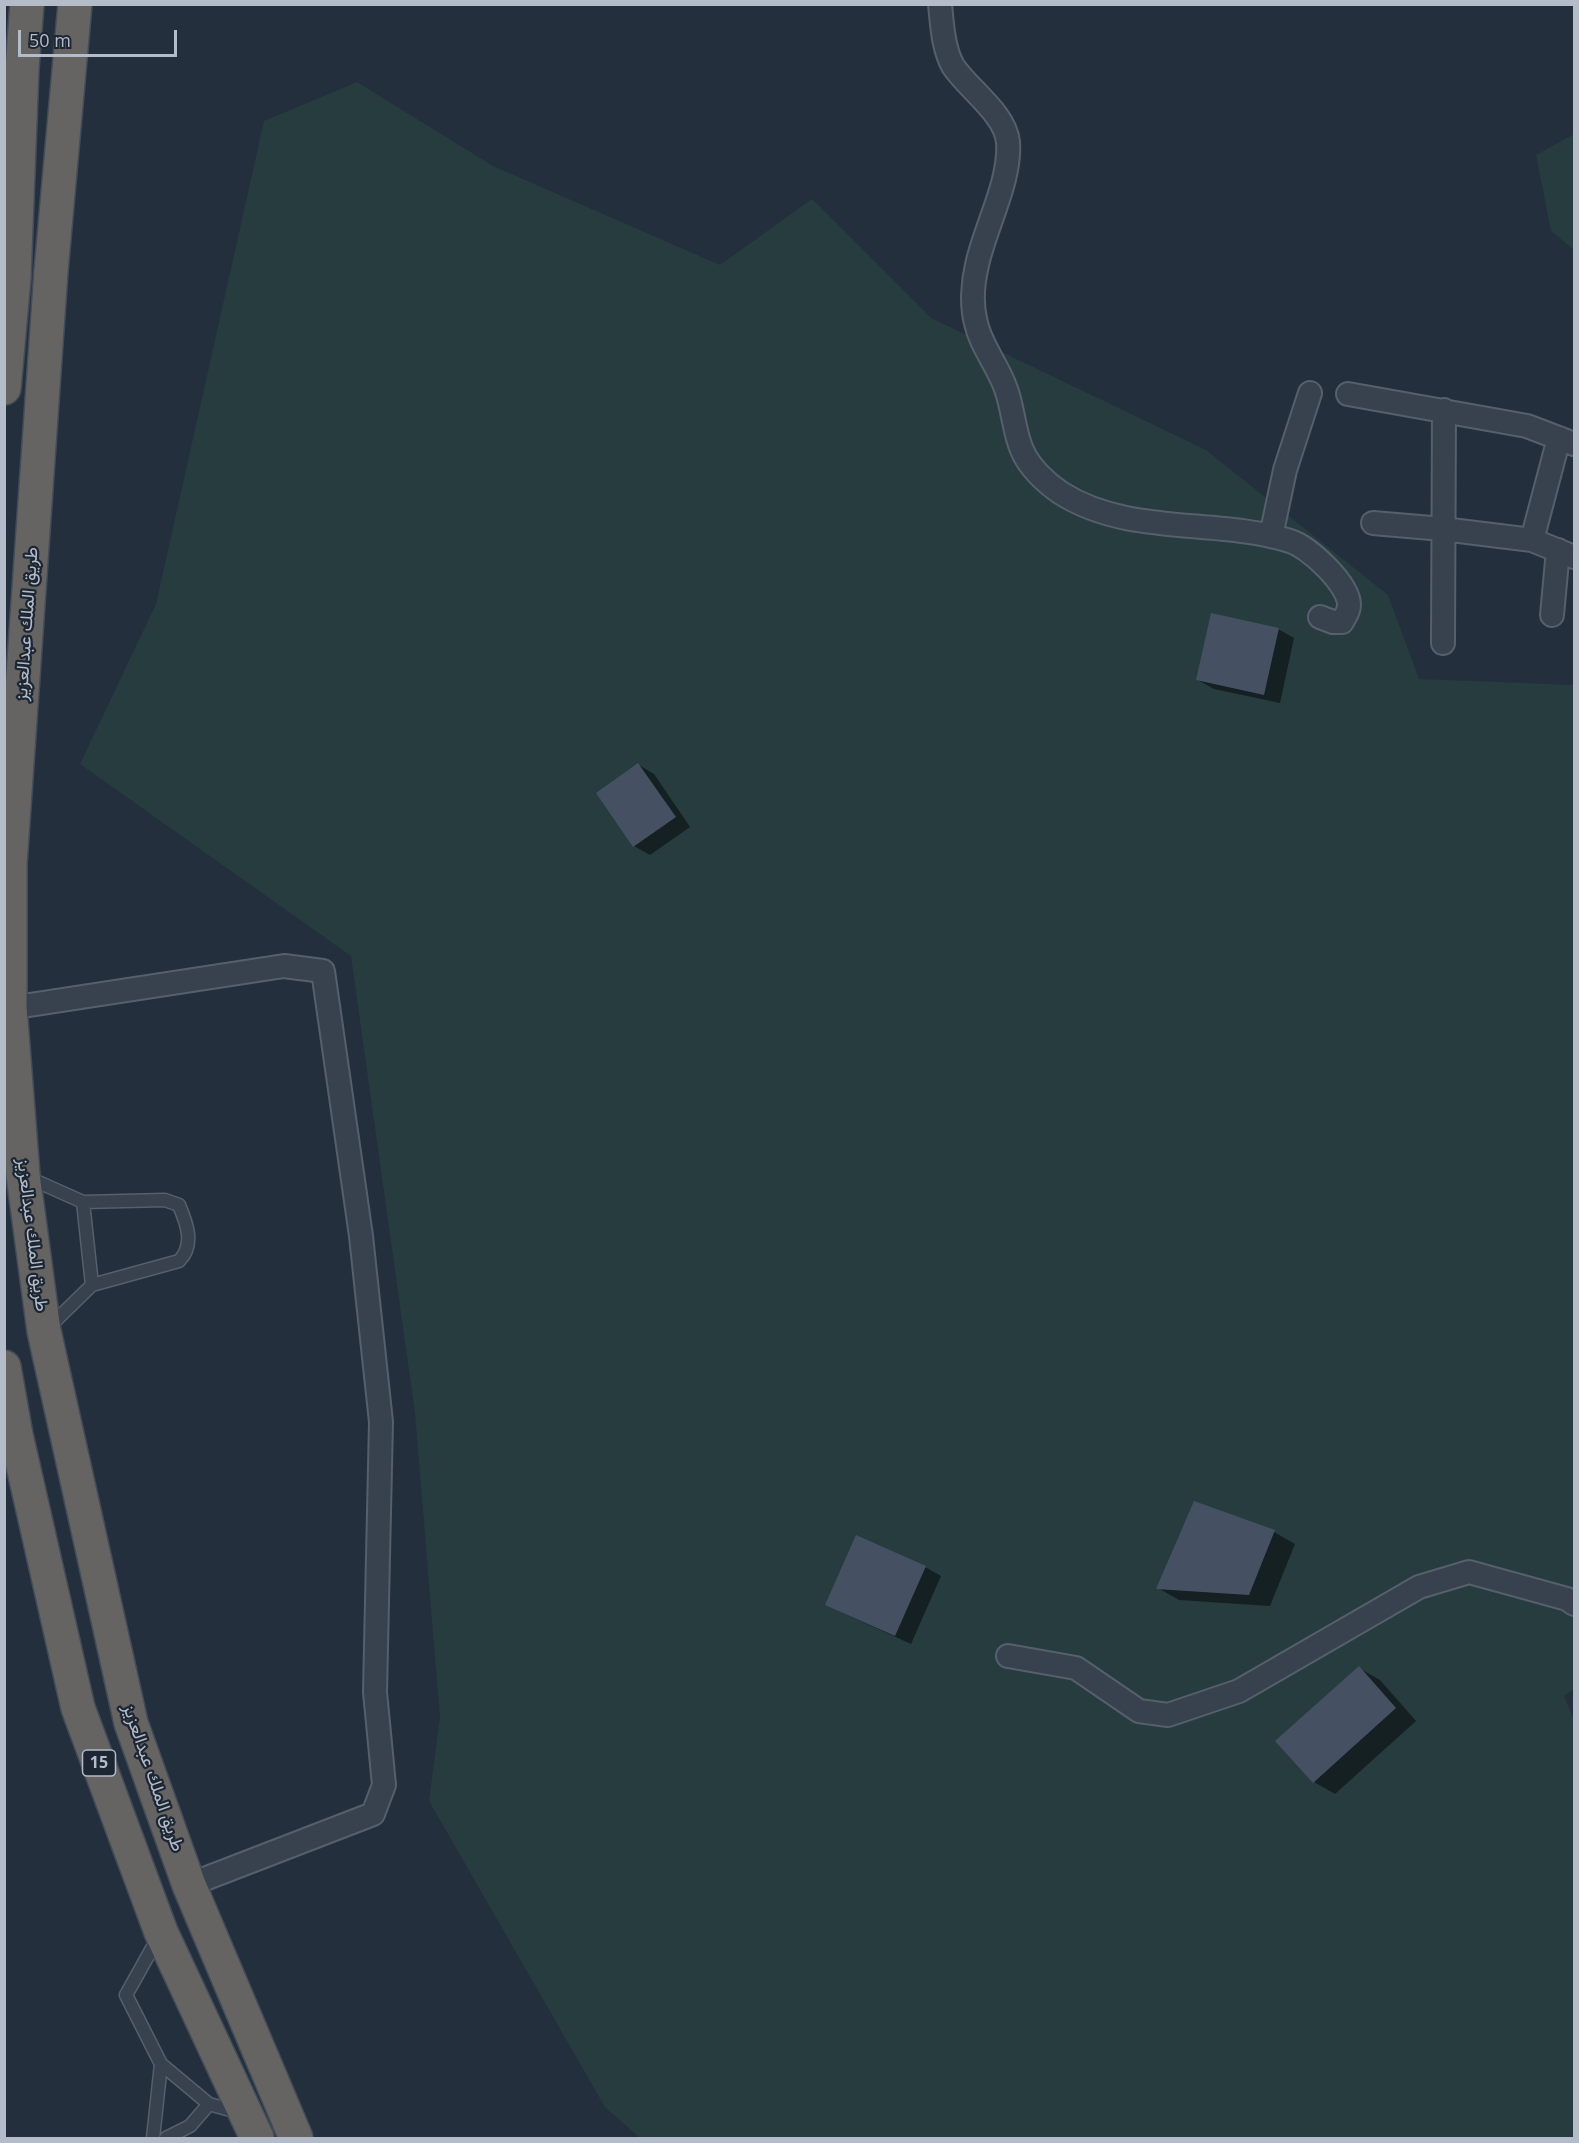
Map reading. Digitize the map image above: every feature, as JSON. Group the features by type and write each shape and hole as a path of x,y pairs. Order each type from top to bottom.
{"highway":[{"path":"4,387 16,78 27,4"},
{"name":"طريق الملك عبدالعزيز","path":"75,4 51,271 10,864 10,1008 23,1175 44,1331 131,1723 189,1885 296,2139"},
{"name":"15","path":"4,1367 10,1432 78,1708 160,1932 252,2127"}],"street":[{"path":"939,4 944,41 952,64 998,118 1006,132 1007,163 1000,194 977,264 973,306 976,324 1006,388 1021,449 1031,465 1060,492 1084,505 1134,519 1271,536 1293,542 1311,553 1336,578 1345,592 1349,604 1348,613 1342,622 1333,622 1320,616"},
{"path":"1271,536 1285,470 1310,393"},
{"path":"1348,394 1527,426 1567,441 1532,540"},
{"path":"1443,643 1444,410"},
{"path":"1373,523 1532,540 1566,554 1552,615"},
{"path":"10,1008 284,966 323,971 361,1236 381,1422 375,1692 384,1785 373,1814 189,1885"},
{"path":"1008,1656 1076,1668 1139,1710 1168,1715 1239,1691 1419,1587 1469,1572 1568,1599 1575,1604"}],"lane":[{"path":"23,1175 82,1202 165,1200 179,1205 185,1218 189,1240 186,1254 179,1260 92,1285 44,1331"},
{"path":"82,1202 92,1285"},
{"path":"160,1932 126,1995 161,2064 209,2104 252,2127"},
{"path":"153,2139 161,2064"},
{"path":"166,2139 190,2126 209,2104"}],"green space":[{"path":"357,82 493,166 720,265 812,199 931,318 1206,450 1388,595 1419,679 1574,685 1574,1689 1564,1696 1574,1720 1574,2138 640,2138 605,2107 429,1801 440,1717 415,1413 351,956 80,764 156,604 264,121"},
{"path":"1574,134 1574,250 1551,231 1536,155"}],"building":[{"path":"1211,613 1279,628 1264,695 1196,680"},
{"path":"638,763 676,817 633,847 596,793"},
{"path":"1194,1501 1275,1530 1249,1595 1156,1589"},
{"path":"856,1535 926,1566 895,1636 825,1605"},
{"path":"1359,1666 1396,1708 1313,1783 1275,1741"}]}
